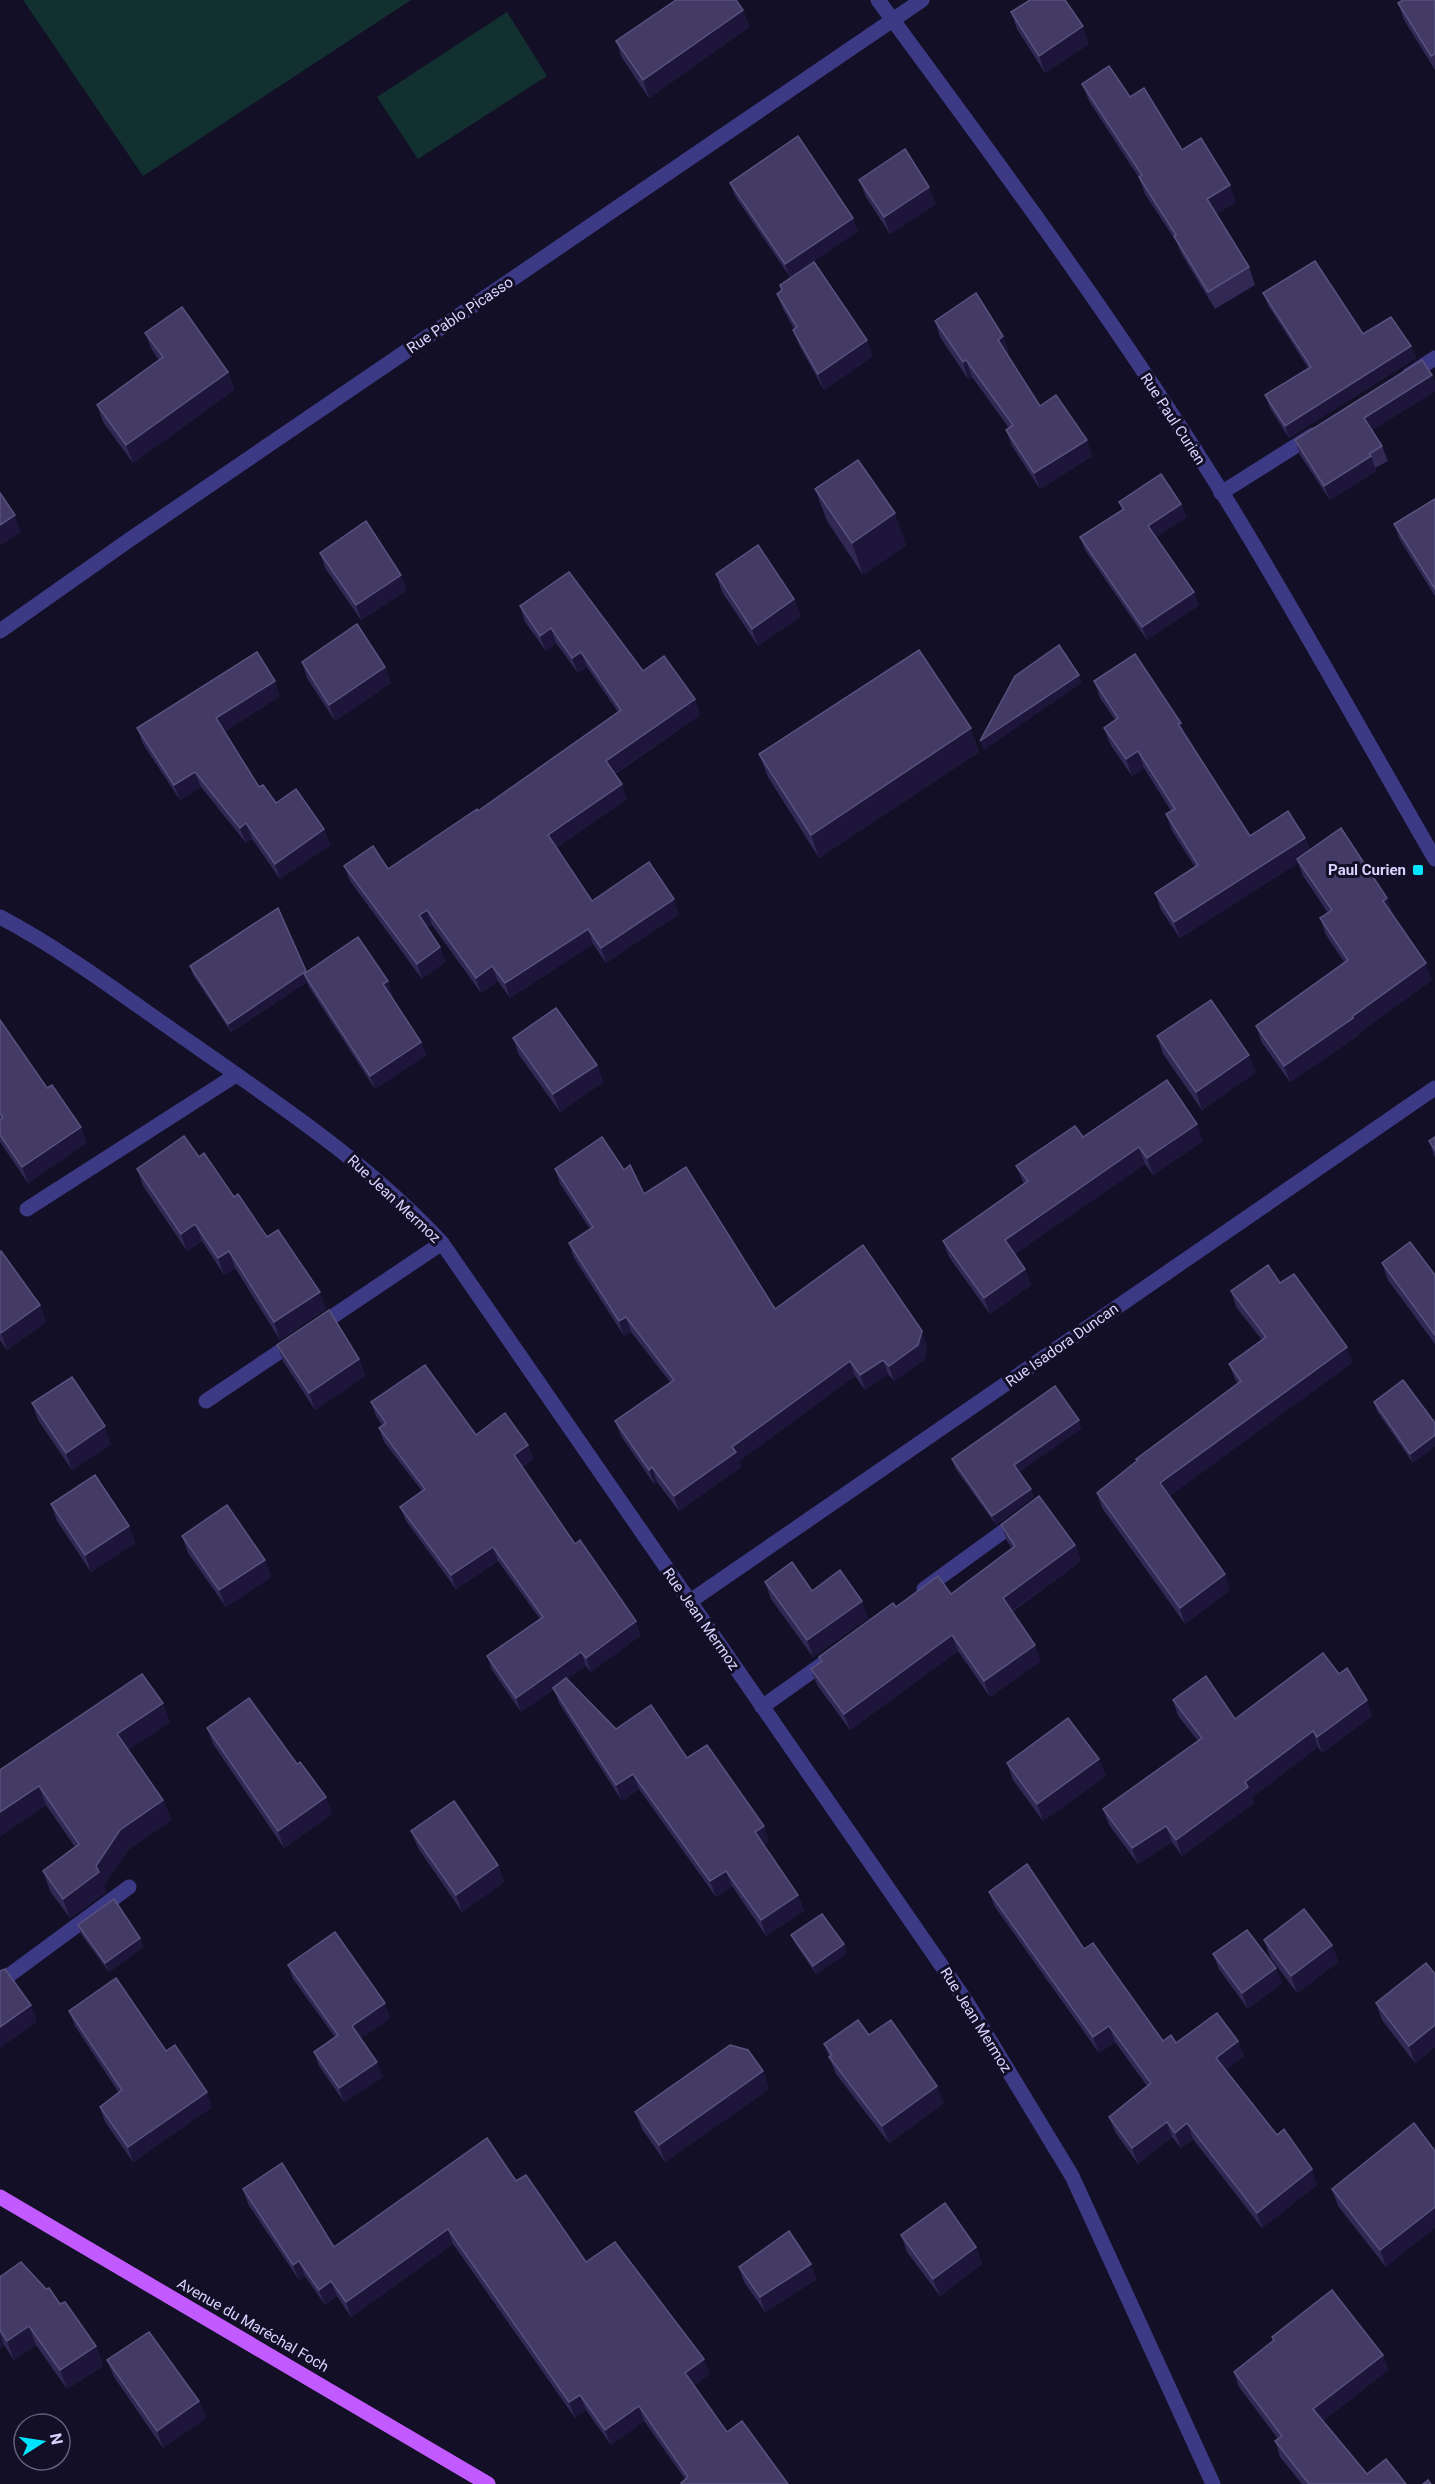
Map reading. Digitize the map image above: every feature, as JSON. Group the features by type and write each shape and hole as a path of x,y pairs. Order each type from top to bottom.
{"main road":[{"name":"Avenue du Maréchal Foch","path":"0,2197 488,2484"}],"street":[{"name":"Rue Paul Curien","path":"878,0 1074,270 1221,493 1435,859"},
{"name":"Rue Pablo Picasso","path":"0,631 132,538 922,0"},
{"path":"1396,383 1435,358"},
{"path":"1221,493 1328,426"},
{"name":"Rue Jean Mermoz","path":"0,917 66,956 317,1130 372,1175 420,1219 442,1243 966,2001 1072,2176 1213,2484"},
{"path":"27,1209 236,1075"},
{"name":"Rue Isadora Duncan","path":"689,1602 1435,1089"},
{"path":"206,1401 442,1243"},
{"path":"915,1596 1029,1512"},
{"path":"762,1707 838,1652"},
{"path":"0,1982 129,1887"}],"green space":[{"path":"23,0 411,0 143,176"},
{"path":"507,12 547,76 418,159 377,97"}],"building":[{"path":"676,0 736,0 743,10 643,80 616,41"},
{"path":"1030,0 1065,0 1083,26 1039,56 1011,12"},
{"path":"1403,0 1435,0 1435,54 1431,56 1398,3"},
{"path":"1109,66 1130,97 1144,88 1182,150 1201,138 1230,185 1207,199 1249,267 1208,292 1174,236 1176,235 1139,177 1142,175 1082,84"},
{"path":"798,136 853,218 785,264 730,183"},
{"path":"905,149 929,187 884,217 859,180"},
{"path":"1315,261 1363,334 1391,317 1411,346 1285,426 1265,395 1311,367 1263,293"},
{"path":"814,262 867,340 818,374 793,330 797,327 777,294 782,290 780,285"},
{"path":"976,293 1003,336 998,340 1040,406 1056,395 1087,440 1034,473 1006,430 1013,425 966,360 963,362 935,321"},
{"path":"182,307 228,372 126,445 97,405 163,357 145,333"},
{"path":"1422,360 1432,375 1364,418 1382,446 1369,454 1371,456 1324,486 1295,440"},
{"path":"858,460 895,513 852,543 815,489"},
{"path":"1161,474 1181,504 1148,526 1194,592 1142,627 1080,537 1124,509 1119,502"},
{"path":"0,493 15,515 0,525"},
{"path":"1435,499 1435,589 1394,524"},
{"path":"366,521 401,575 356,605 320,553"},
{"path":"758,545 794,599 752,629 716,574"},
{"path":"569,572 643,671 664,656 695,699 606,761 622,784 548,835 592,901 649,862 674,899 601,948 588,929 505,983 492,966 476,978 427,910 419,915 440,947 417,964 344,866 373,846 388,869 477,809 478,811 621,710 581,652 572,658 551,628 540,636 520,606"},
{"path":"357,624 385,667 329,705 302,662"},
{"path":"1059,645 1079,675 980,741 1015,676"},
{"path":"919,650 971,728 811,835 759,754"},
{"path":"257,652 275,681 216,718 259,787 263,785 276,803 296,789 324,829 275,864 246,823 240,828 195,772 174,785 137,728"},
{"path":"1135,654 1181,723 1178,724 1250,836 1288,811 1305,838 1174,922 1155,893 1198,865 1166,814 1175,809 1138,751 1126,759 1104,728 1118,718 1094,681"},
{"path":"1341,828 1387,898 1383,901 1426,963 1284,1066 1256,1026 1348,960 1320,918 1332,910 1297,859"},
{"path":"278,908 306,971 228,1024 190,966"},
{"path":"358,937 388,981 383,984 421,1042 370,1076 304,974"},
{"path":"1211,1000 1249,1055 1196,1092 1157,1036"},
{"path":"556,1008 597,1065 553,1094 513,1038"},
{"path":"0,1020 47,1088 52,1085 81,1127 22,1167 0,1135 0,1120 3,1118 0,1113"},
{"path":"1167,1080 1197,1124 1147,1158 1139,1147 1005,1240 1025,1269 984,1298 943,1241 1028,1181 1016,1166 1075,1126 1083,1137"},
{"path":"184,1136 199,1157 204,1153 234,1197 238,1194 267,1237 278,1230 320,1292 274,1322 229,1251 218,1258 195,1224 181,1234 137,1169"},
{"path":"602,1137 624,1170 630,1165 644,1194 686,1167 775,1309 863,1245 922,1331 918,1345 889,1366 883,1360 860,1375 850,1361 732,1447 736,1452 674,1496 652,1467 649,1470 615,1421 674,1380 626,1317 619,1321 569,1243 593,1227 555,1169"},
{"path":"1435,1137 1435,1150 1429,1141"},
{"path":"1410,1242 1435,1275 1435,1335 1382,1263"},
{"path":"0,1252 40,1305 1,1333"},
{"path":"1268,1265 1280,1283 1294,1274 1347,1347 1160,1483 1225,1574 1180,1608 1097,1493 1138,1460 1136,1459 1241,1381 1229,1364 1266,1337 1231,1291"},
{"path":"329,1310 359,1359 309,1393 277,1345"},
{"path":"425,1365 476,1435 505,1413 528,1445 514,1455 575,1544 580,1540 636,1621 586,1658 581,1652 516,1698 487,1656 543,1617 493,1547 451,1575 400,1507 425,1489 379,1428 386,1423 371,1402"},
{"path":"72,1377 105,1426 66,1453 32,1403"},
{"path":"1403,1380 1435,1423 1435,1435 1410,1454 1374,1402"},
{"path":"1055,1386 1079,1420 1014,1465 1031,1489 992,1516 952,1459"},
{"path":"95,1475 129,1526 85,1555 51,1504"},
{"path":"1039,1496 1075,1545 1003,1598 1035,1645 984,1681 952,1635 844,1714 811,1669 822,1661 819,1657 893,1603 896,1607 938,1576 951,1594 1015,1546 1001,1525"},
{"path":"227,1505 265,1560 219,1590 182,1536"},
{"path":"792,1562 812,1591 840,1570 862,1601 807,1640 765,1582"},
{"path":"1323,1653 1339,1674 1347,1668 1367,1700 1317,1737 1313,1731 1245,1782 1248,1787 1176,1840 1166,1826 1132,1848 1103,1809 1202,1738 1173,1700 1206,1676 1235,1719"},
{"path":"142,1674 163,1703 117,1734 163,1800 120,1830 96,1866 99,1872 63,1899 43,1871 79,1844 39,1786 0,1812 0,1770"},
{"path":"566,1678 616,1729 651,1705 687,1758 707,1745 764,1826 755,1832 798,1895 761,1920 726,1871 710,1881 633,1774 616,1785 553,1688"},
{"path":"249,1698 297,1764 300,1762 326,1797 278,1831 207,1728"},
{"path":"1068,1718 1099,1759 1037,1804 1007,1763"},
{"path":"454,1801 498,1865 456,1895 411,1831"},
{"path":"1027,1864 1084,1949 1093,1943 1163,2041 1171,2035 1176,2043 1217,2013 1238,2041 1216,2058 1277,2135 1284,2129 1312,2169 1257,2213 1187,2123 1175,2133 1167,2122 1132,2148 1109,2117 1151,2083 1109,2026 1093,2037 989,1892"},
{"path":"114,1899 140,1938 105,1963 78,1925"},
{"path":"1304,1909 1332,1945 1291,1976 1264,1940"},
{"path":"822,1914 844,1944 813,1966 791,1935"},
{"path":"1247,1930 1276,1968 1242,1993 1213,1954"},
{"path":"335,1932 385,2003 352,2026 377,2062 339,2088 314,2052 338,2035 288,1965"},
{"path":"1426,1963 1435,1974 1435,2025 1409,2046 1376,2003"},
{"path":"5,1969 31,2005 0,2027 0,1971"},
{"path":"116,1978 166,2051 175,2045 207,2092 128,2147 100,2107 122,2090 69,2011"},
{"path":"858,2020 869,2035 891,2020 937,2086 882,2126 829,2057 832,2055 824,2044"},
{"path":"730,2045 748,2050 763,2071 659,2145 635,2112"},
{"path":"1414,2123 1435,2151 1435,2207 1380,2250 1332,2189"},
{"path":"487,2138 516,2181 526,2175 586,2262 615,2242 704,2359 685,2373 727,2432 742,2421 788,2484 682,2484 688,2477 639,2406 605,2430 580,2395 569,2402 448,2229 346,2302 331,2281 319,2290 299,2261 293,2265 243,2189 282,2163 334,2247"},
{"path":"945,2203 976,2247 933,2279 901,2235"},
{"path":"789,2231 811,2264 760,2297 739,2267"},
{"path":"21,2262 46,2289 49,2288 60,2304 65,2302 96,2346 60,2370 29,2326 7,2341 0,2330 0,2277"},
{"path":"1332,2290 1383,2355 1313,2409 1367,2474 1386,2459 1406,2484 1309,2484 1275,2441 1282,2436 1234,2372 1274,2340 1272,2337"},
{"path":"149,2332 199,2401 157,2431 107,2360"}],"place":[{"name":"Paul Curien","path":"1418,870"}]}
